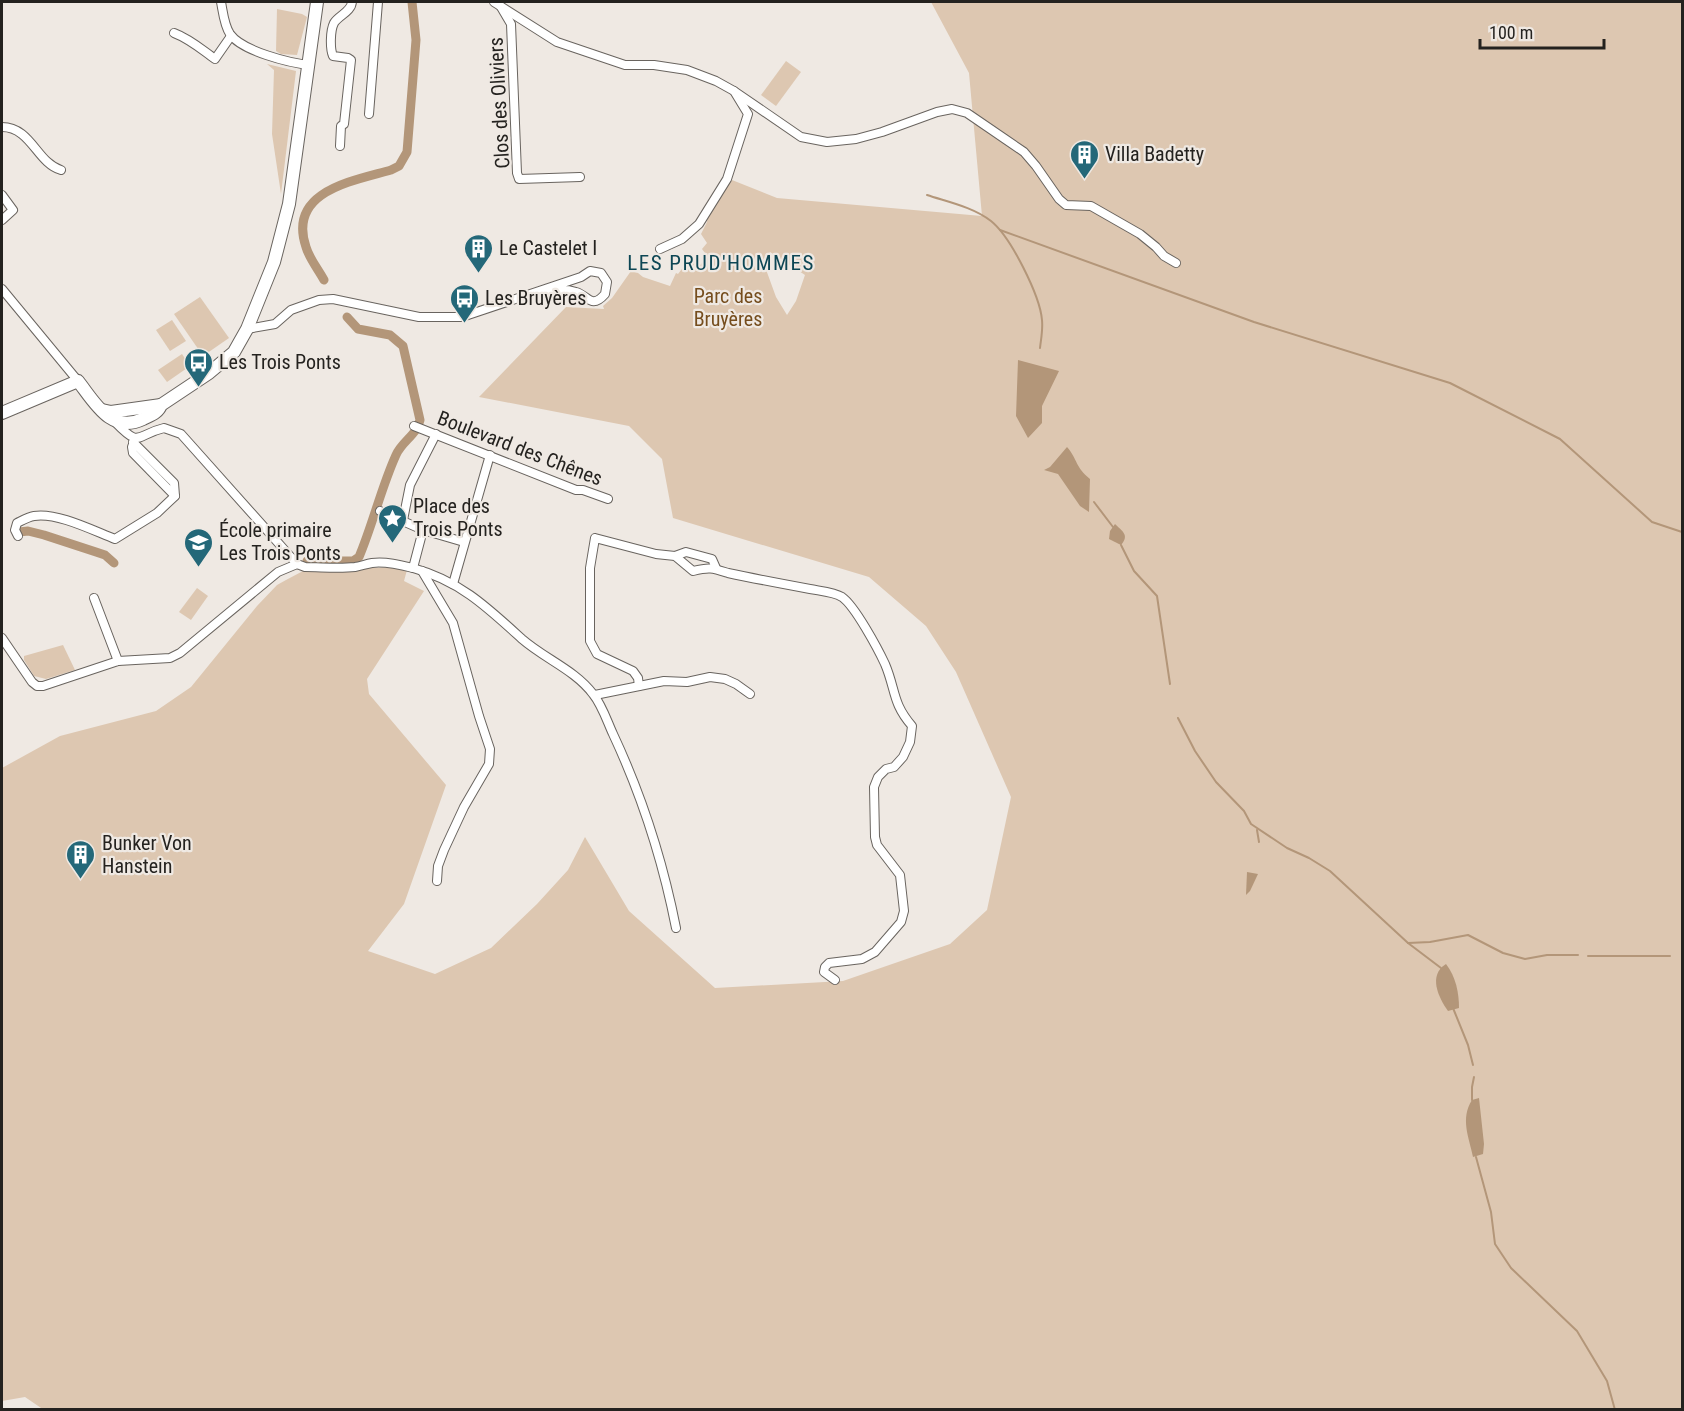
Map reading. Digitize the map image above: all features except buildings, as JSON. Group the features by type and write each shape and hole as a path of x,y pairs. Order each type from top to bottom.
{"street":[{"path":"222,2 225,21 231,36 276,60 306,65"},
{"path":"340,146 351,60 333,56 330,50 334,24 351,7 352,2"},
{"path":"369,114 378,2"},
{"path":"496,3 557,42 625,65 654,65 687,70 716,81 801,137 827,141 856,139 889,130 937,112 952,109 967,113 1024,152 1059,199 1066,204 1091,206 1140,234 1164,256 1176,263"},
{"name":"Clos des Oliviers","path":"496,3 511,24 519,179 580,177"},
{"path":"102,410 111,412 161,405 234,352 247,329 281,242 289,204 296,146 295,126 316,6"},
{"path":"174,33 190,39 215,59 231,36"},
{"path":"660,249 682,239 699,224 727,179 748,114 734,91"},
{"path":"2,127 19,132 30,141 50,167 61,170"},
{"path":"2,195 13,210 2,220"},
{"path":"247,329 275,324 291,310 319,300 344,300 419,317 447,318 470,315 581,277 590,271 601,273 607,282 608,289 602,298 593,301 586,300 579,292 578,283 581,277"},
{"path":"2,289 102,410 170,477 174,483 175,496 152,517 115,540 81,526 44,516 34,516 17,523 15,530 18,536"},
{"path":"540,291 560,289 579,292"},
{"path":"252,316 275,324"},
{"path":"2,413 78,381"},
{"path":"115,422 122,424 137,422 154,414 161,405"},
{"name":"Boulevard des Chênes","path":"417,427 576,490 583,490 608,499"},
{"path":"134,440 164,428 181,434 297,564 305,567 356,567 373,562 422,571 453,584 484,603 540,654 570,671 595,695 626,761 641,800 670,896 676,928"},
{"path":"403,520 410,485 436,434"},
{"path":"453,584 490,455"},
{"path":"380,511 423,530 464,542"},
{"path":"412,568 423,530"},
{"path":"639,686 638,678 633,672 597,654 590,641 592,548 595,538 656,554 675,556 686,552 712,559 716,568"},
{"path":"675,556 693,571 716,568 728,573 825,592 842,598 878,649 889,673 901,713 912,726 910,742 903,757 894,768 886,769 878,777 874,787 873,804 877,845 900,875 904,914 901,922 876,952 862,959 830,963 825,967 824,972 835,980"},
{"path":"2,638 37,686 44,686 118,661 171,658 278,572 297,564"},
{"path":"422,571 453,623 490,749 489,764 464,807 444,850 438,866 437,881"},
{"path":"94,598 118,661"},
{"path":"595,695 664,681 687,682 710,677 736,684 750,694"}],"green space":[{"name":"Parc des Bruyères","path":"931,2 1682,2 1682,1409 44,1410 25,1397 2,1401 2,768 60,736 156,711 191,687 277,585 303,571 395,567 407,570 404,581 424,591 367,679 369,694 446,785 404,904 368,951 435,974 491,948 537,904 568,870 585,837 629,911 715,988 843,981 950,944 987,910 1011,797 956,672 926,626 869,577 673,518 662,459 629,426 479,397 566,307 604,309 603,306 612,298 631,271 670,286 676,273 678,274 691,257 699,266 708,257 702,249 707,243 701,234 708,214 732,180 777,198 982,216 969,73","holes":["770,252 805,275 796,301 787,315 776,297 764,264"]},
{"path":"277,9 307,17 297,55 281,54 276,51"},
{"path":"786,61 801,72 776,106 761,95"},
{"path":"267,64 296,71 281,194 272,134 274,70"},
{"path":"200,297 229,338 203,356 174,314"},
{"path":"172,320 186,341 170,351 156,330"},
{"path":"182,354 190,366 167,382 158,370"},
{"path":"197,588 208,596 191,620 179,612"},
{"path":"63,645 75,670 46,679 34,676 24,656"}],"shaded area":[{"path":"1018,360 1059,371 1042,406 1042,423 1028,438 1016,416"},
{"path":"1067,447 1082,471 1090,479 1089,512 1080,506 1058,474 1044,470 1050,467"},
{"path":"1115,524 1125,536 1121,545 1109,539 1110,531"},
{"path":"1247,872 1258,874 1246,895"},
{"path":"1446,964 1455,980 1459,1002 1459,1008 1448,1011 1436,986 1437,974"},
{"path":"1479,1098 1483,1154 1473,1157 1466,1121 1468,1107 1472,1100"}],"waterway":[{"path":"324,280 306,247 303,228 306,213 315,201 342,184 399,166 407,152 416,40 412,2"},
{"path":"927,195 976,212 999,229 1015,253 1036,297 1042,320 1040,348"},
{"path":"1000,230 1254,322 1450,383 1560,439 1652,522 1682,532"},
{"path":"307,561 353,561 359,557 396,455 416,430 420,420 403,346 390,335 358,329 347,317"},
{"path":"1094,502 1113,527"},
{"path":"19,532 28,531 44,535 105,555 114,563"},
{"path":"1121,545 1134,571 1157,596 1170,684"},
{"path":"1178,718 1195,751 1216,782 1244,811 1251,824 1287,848 1330,871 1408,943 1430,942 1468,935 1503,953 1525,959 1547,955 1578,955"},
{"path":"1257,830 1259,842"},
{"path":"1408,943 1441,968"},
{"path":"1588,956 1670,956"},
{"path":"1453,1008 1468,1045 1473,1065"},
{"path":"1472,1100 1474,1077"},
{"path":"1476,1157 1491,1212 1495,1244 1511,1268 1577,1331 1607,1381 1615,1410"}],"place":[{"name":"Villa Badetty","path":"1084,180"},
{"name":"Le Castelet I","path":"478,274"},
{"name":"Les Bruyères","path":"464,324"},
{"name":"Les Trois Ponts","path":"198,388"},
{"name":"Place des Trois Ponts","path":"392,544"},
{"name":"École primaire Les Trois Ponts","path":"198,568"},
{"name":"Bunker Von Hanstein","path":"81,880"}],"district":[{"name":"LES PRUD'HOMMES","path":"721,263"}]}
